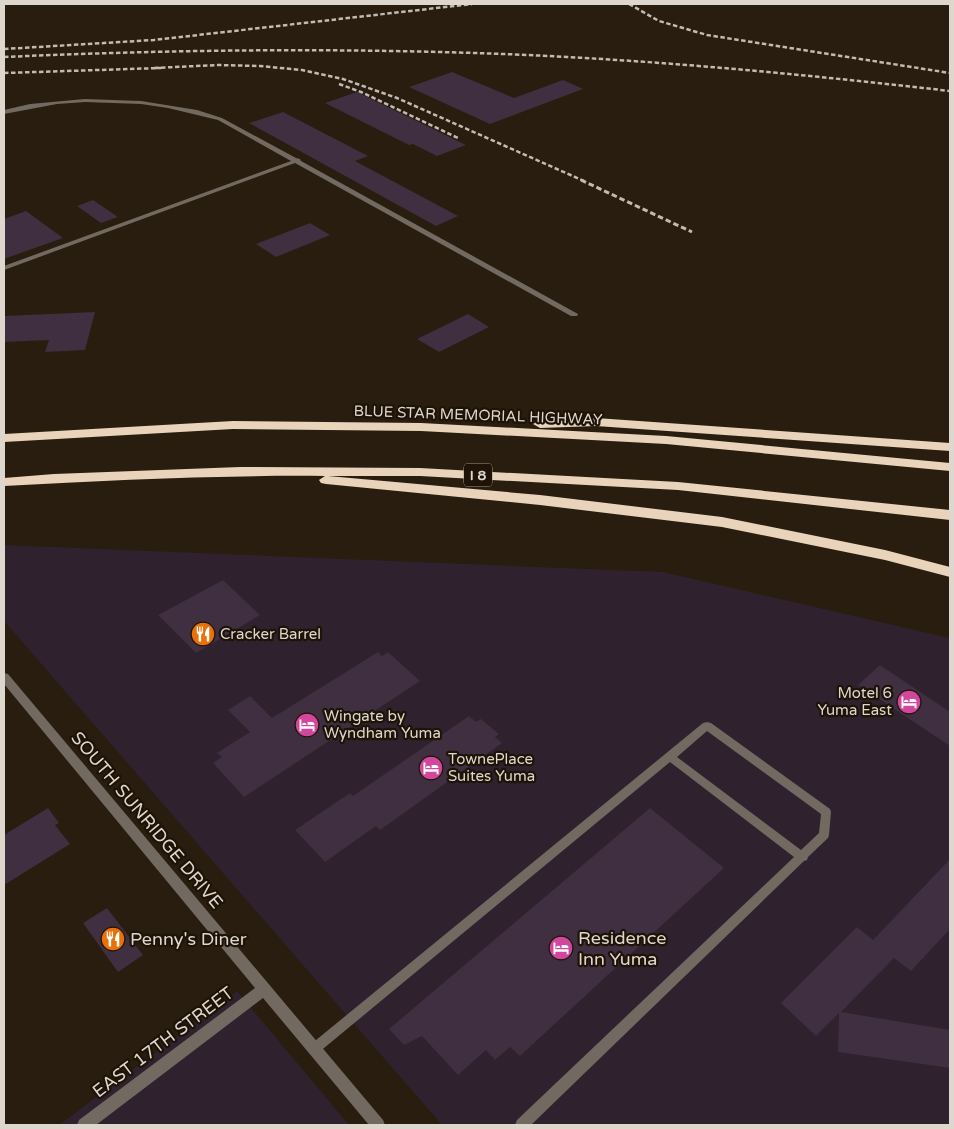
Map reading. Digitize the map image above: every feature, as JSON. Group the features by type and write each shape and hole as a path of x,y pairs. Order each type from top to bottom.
{"highway":[{"path":"421,426 596,422 950,447"},
{"name":"BLUE STAR MEMORIAL HIGHWAY","path":"4,438 233,425 421,426 666,440 950,467"},
{"path":"240,471 540,500 722,522 885,555 950,572"},
{"name":"I 8","path":"4,482 54,478 240,471 420,472 678,486 950,515"}],"street":[{"path":"4,112 64,103 134,101 197,111 220,119 298,160 574,314"},
{"path":"4,268 298,160"},
{"name":"SOUTH SUNRIDGE DRIVE","path":"4,677 378,1125"},
{"name":"EAST 17TH STREET","path":"84,1125 264,990"}],"lane":[{"path":"314,1049 707,726 826,812 824,835 522,1125"},
{"path":"670,757 802,857"}],"shaded area":[{"path":"4,545 663,572 950,638 950,1125 442,1125 4,621"},
{"path":"237,991 349,1125 59,1125"}],"building":[{"path":"452,72 514,98 563,80 583,89 490,124 409,87"},
{"path":"357,92 466,145 437,156 413,144 409,145 325,103"},
{"path":"283,112 368,156 355,161 458,216 436,226 249,123"},
{"path":"93,200 118,217 101,223 77,206"},
{"path":"26,211 63,238 4,259 4,219"},
{"path":"310,223 330,235 276,257 256,244"},
{"path":"95,312 85,350 45,352 49,340 4,342 4,316"},
{"path":"468,314 489,327 439,352 417,339"},
{"name":"Cracker Barrel","path":"223,580 260,615 196,653 158,615"},
{"name":"Wingate by Wyndham Yuma","path":"378,652 382,656 388,652 420,681 244,797 213,763 222,757 217,753 250,732 228,710 250,696 272,718"},
{"name":"Motel 6 Yuma East","path":"880,665 950,712 950,746 858,685"},
{"name":"TownePlace Suites Yuma","path":"469,716 476,722 481,719 499,734 495,737 502,743 380,830 376,826 325,862 295,830 350,793 353,796"},
{"path":"48,808 59,823 55,825 70,844 4,885 4,835"},
{"name":"Residence Inn Yuma","path":"650,808 724,868 520,1056 510,1047 495,1060 486,1050 458,1075 422,1036 404,1045 389,1029"},
{"path":"950,859 950,929 911,971 894,958 841,1012 950,1030 950,1068 838,1052 839,1013 816,1036 781,1003 857,927 873,940"},
{"name":"Penny's Diner","path":"107,908 143,955 118,972 83,923"}],"railway":[{"path":"4,49 154,40 472,4"},
{"path":"629,4 659,21 707,35 950,73"},
{"path":"4,57 240,50 535,55 713,67 950,91"},
{"path":"154,68 218,65 260,66 302,70 343,79 397,98 584,181"},
{"path":"4,73 161,68"},
{"path":"339,84 361,92 460,139"},
{"path":"581,180 692,232"}],"place":[{"name":"Cracker Barrel","path":"203,634"},
{"name":"Motel 6 Yuma East","path":"909,702"},
{"name":"Wingate by Wyndham Yuma","path":"307,725"},
{"name":"TownePlace Suites Yuma","path":"431,768"},
{"name":"Penny's Diner","path":"113,939"},
{"name":"Residence Inn Yuma","path":"561,948"}]}
